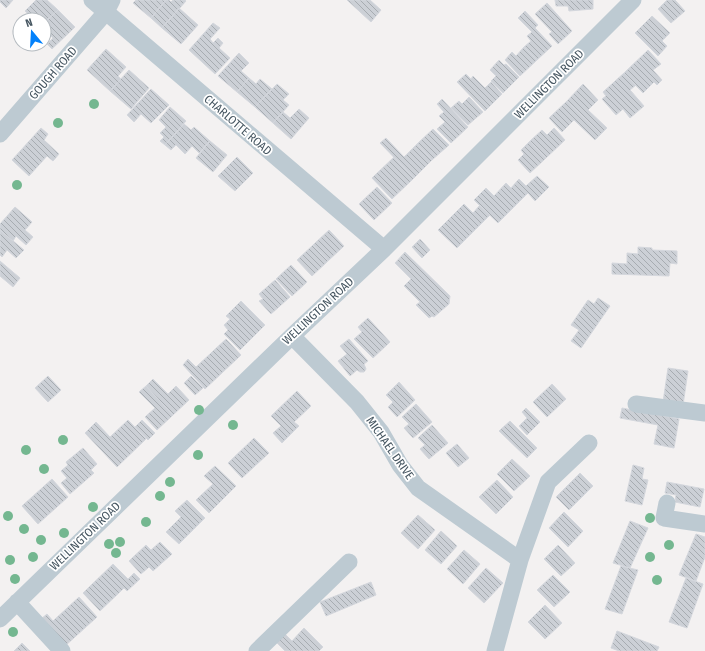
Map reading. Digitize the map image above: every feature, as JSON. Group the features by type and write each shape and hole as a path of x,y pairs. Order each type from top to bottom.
{"street":[{"name":"CHARLOTTE ROAD","path":"92,0 109,6 384,249"},
{"name":"WELLINGTON ROAD","path":"0,619 384,249 629,2"},
{"name":"GOUGH ROAD","path":"0,134 109,6"},
{"name":"MICHAEL DRIVE","path":"292,336 357,402 381,432 400,465 418,488 520,560"},
{"path":"636,404 705,413"},
{"path":"495,651 520,560 548,482 589,442"},
{"path":"667,503 664,518 705,524"},
{"path":"257,651 349,562"},
{"path":"17,602 62,651"}],"building":[{"path":"0,0 13,0 6,8"},
{"path":"36,0 47,0 58,10 52,16 52,12 25,11"},
{"path":"136,0 166,0 151,18 133,3"},
{"path":"166,0 171,2 173,0 186,1 162,28 151,18"},
{"path":"347,0 370,0 381,10 371,22"},
{"path":"555,0 593,0 593,9 569,11 568,6 556,6"},
{"path":"667,0 675,0 685,11 671,23 658,9"},
{"path":"547,3 572,31 558,44 549,34 552,32 535,14"},
{"path":"179,8 198,25 181,44 162,28"},
{"path":"58,10 75,27 52,49 53,38 52,16"},
{"path":"525,11 538,25 535,28 552,46 537,60 524,47 531,41 527,36 532,32 518,18"},
{"path":"652,16 670,33 662,41 667,46 658,56 635,33"},
{"path":"213,23 220,28 210,39 213,43 218,38 223,43 219,48 230,58 215,74 189,50"},
{"path":"524,47 537,60 520,76 505,60 512,52 516,56"},
{"path":"106,49 126,67 118,76 121,79 110,91 87,70"},
{"path":"648,50 661,64 653,70 662,80 657,85 654,82 643,93 624,73"},
{"path":"239,53 249,63 241,71 249,78 237,92 218,76"},
{"path":"499,60 504,65 506,64 519,77 503,93 491,81 496,76 490,70"},
{"path":"129,70 149,88 131,109 110,91"},
{"path":"624,73 636,85 630,90 644,106 630,118 623,109 616,115 602,99 606,96 603,92"},
{"path":"466,74 471,79 473,76 485,88 491,82 502,94 485,111 457,82"},
{"path":"249,78 256,84 260,79 272,89 255,107 237,92"},
{"path":"277,84 289,94 283,100 289,105 273,123 255,107"},
{"path":"583,84 598,100 588,110 607,128 601,134 567,101"},
{"path":"151,89 169,105 151,123 141,114 134,122 127,115"},
{"path":"469,97 483,112 468,125 451,108 459,101 462,104"},
{"path":"442,99 468,127 451,143 437,129 445,122 439,116 444,112 437,104"},
{"path":"567,101 601,134 595,140 574,120 562,132 549,118"},
{"path":"170,107 186,121 165,145 160,141 164,137 160,133 166,127 159,120"},
{"path":"299,109 309,118 291,139 273,123 283,112 290,118"},
{"path":"184,124 191,130 194,127 210,141 199,153 192,146 185,154 176,145 171,150 165,145"},
{"path":"41,128 48,134 44,140 59,154 53,161 47,156 29,176 12,160"},
{"path":"554,128 565,140 546,158 530,141 542,130 547,135"},
{"path":"433,129 449,145 432,160 417,144"},
{"path":"386,138 404,157 417,144 432,160 414,178 380,143"},
{"path":"210,141 227,155 213,172 196,158"},
{"path":"530,141 546,158 530,173 518,160 524,154 521,150"},
{"path":"237,157 253,173 235,191 218,176"},
{"path":"394,157 414,178 392,199 372,178"},
{"path":"537,176 549,187 535,201 528,193 498,223 474,200 486,188 494,196 506,183 511,188 519,179 526,186"},
{"path":"377,187 392,203 374,220 359,204"},
{"path":"464,204 473,213 480,205 490,215 457,248 438,230"},
{"path":"15,207 32,222 25,230 33,237 26,245 16,236 13,241 0,230 0,224"},
{"path":"0,230 24,250 16,258 7,250 2,257 0,255"},
{"path":"329,230 344,246 328,261 313,245"},
{"path":"420,239 430,250 422,258 412,247"},
{"path":"313,245 328,261 312,276 297,260"},
{"path":"638,247 652,248 652,250 677,251 677,264 670,263 669,276 612,274 612,263 627,264 627,253 638,254"},
{"path":"405,252 450,296 449,304 434,317 432,316 429,318 416,305 420,302 404,286 411,279 395,263"},
{"path":"0,261 20,278 13,287 0,276"},
{"path":"291,265 307,282 292,296 276,279"},
{"path":"275,280 290,297 271,314 259,301 263,299 259,294"},
{"path":"598,298 610,306 581,348 571,341 579,330 571,325 588,300 594,304"},
{"path":"241,301 265,325 240,350 224,334 228,330 224,325 230,319 226,316"},
{"path":"368,318 390,342 373,358 354,339 362,332 358,327"},
{"path":"226,339 241,355 205,389 183,365 188,359 196,367"},
{"path":"349,339 368,361 364,364 366,369 364,372 357,370 350,376 338,361 347,354 340,346"},
{"path":"668,368 688,371 683,405 663,402"},
{"path":"48,376 61,390 48,402 35,388"},
{"path":"191,376 203,388 195,395 184,383"},
{"path":"153,379 168,394 176,386 189,400 173,415 146,386"},
{"path":"399,382 415,400 397,417 388,407 393,402 386,395"},
{"path":"552,384 566,399 547,417 533,402"},
{"path":"146,386 173,415 157,430 145,417 155,408 139,392"},
{"path":"297,391 311,406 294,422 299,426 282,443 273,433 281,426 271,416"},
{"path":"416,404 432,422 413,438 404,428 409,424 402,417"},
{"path":"526,408 540,422 527,435 519,426 527,418 522,412"},
{"path":"622,408 679,419 674,448 654,444 658,425 620,418"},
{"path":"128,420 146,439 117,467 85,433 96,422 110,437"},
{"path":"142,420 155,433 148,440 135,427"},
{"path":"510,421 537,448 527,458 499,431"},
{"path":"432,425 448,443 429,459 420,449 425,445 418,438"},
{"path":"254,438 269,453 242,478 228,463"},
{"path":"457,444 469,458 458,467 446,453"},
{"path":"83,448 97,464 91,470 94,473 70,494 61,483 67,478 61,471 68,465 66,462"},
{"path":"512,459 530,476 514,491 497,474"},
{"path":"633,465 644,468 642,479 648,480 642,505 625,501"},
{"path":"215,466 236,486 209,513 196,500 213,484 204,476"},
{"path":"580,473 593,486 569,510 556,497"},
{"path":"52,479 68,497 38,524 22,506"},
{"path":"497,480 513,497 496,514 479,497"},
{"path":"667,482 704,489 700,507 675,502 676,495 665,493"},
{"path":"187,500 205,518 179,544 166,532 181,517 175,511"},
{"path":"564,512 583,531 568,547 549,528"},
{"path":"418,515 435,530 418,549 401,533"},
{"path":"630,521 648,528 630,568 613,563"},
{"path":"441,531 457,546 441,564 425,550"},
{"path":"696,534 705,537 705,557 696,581 679,575"},
{"path":"160,542 172,554 153,571 149,567 141,574 129,561 146,545 151,550"},
{"path":"558,545 575,563 561,576 544,559"},
{"path":"464,550 480,564 463,584 447,569"},
{"path":"113,564 128,579 134,573 140,579 127,591 124,588 100,611 83,593"},
{"path":"621,566 638,570 622,614 605,609"},
{"path":"486,568 503,583 484,603 468,588"},
{"path":"553,575 570,592 554,607 537,590"},
{"path":"686,578 703,584 687,628 669,622"},
{"path":"371,582 376,595 326,616 320,602"},
{"path":"79,597 97,617 65,646 41,619 47,614 53,621"},
{"path":"545,605 562,623 545,639 528,622"},
{"path":"304,628 323,647 319,651 285,651 273,639 281,630 292,641"},
{"path":"617,631 659,647 657,651 619,651 611,648"},
{"path":"22,643 30,651 14,651"}]}
